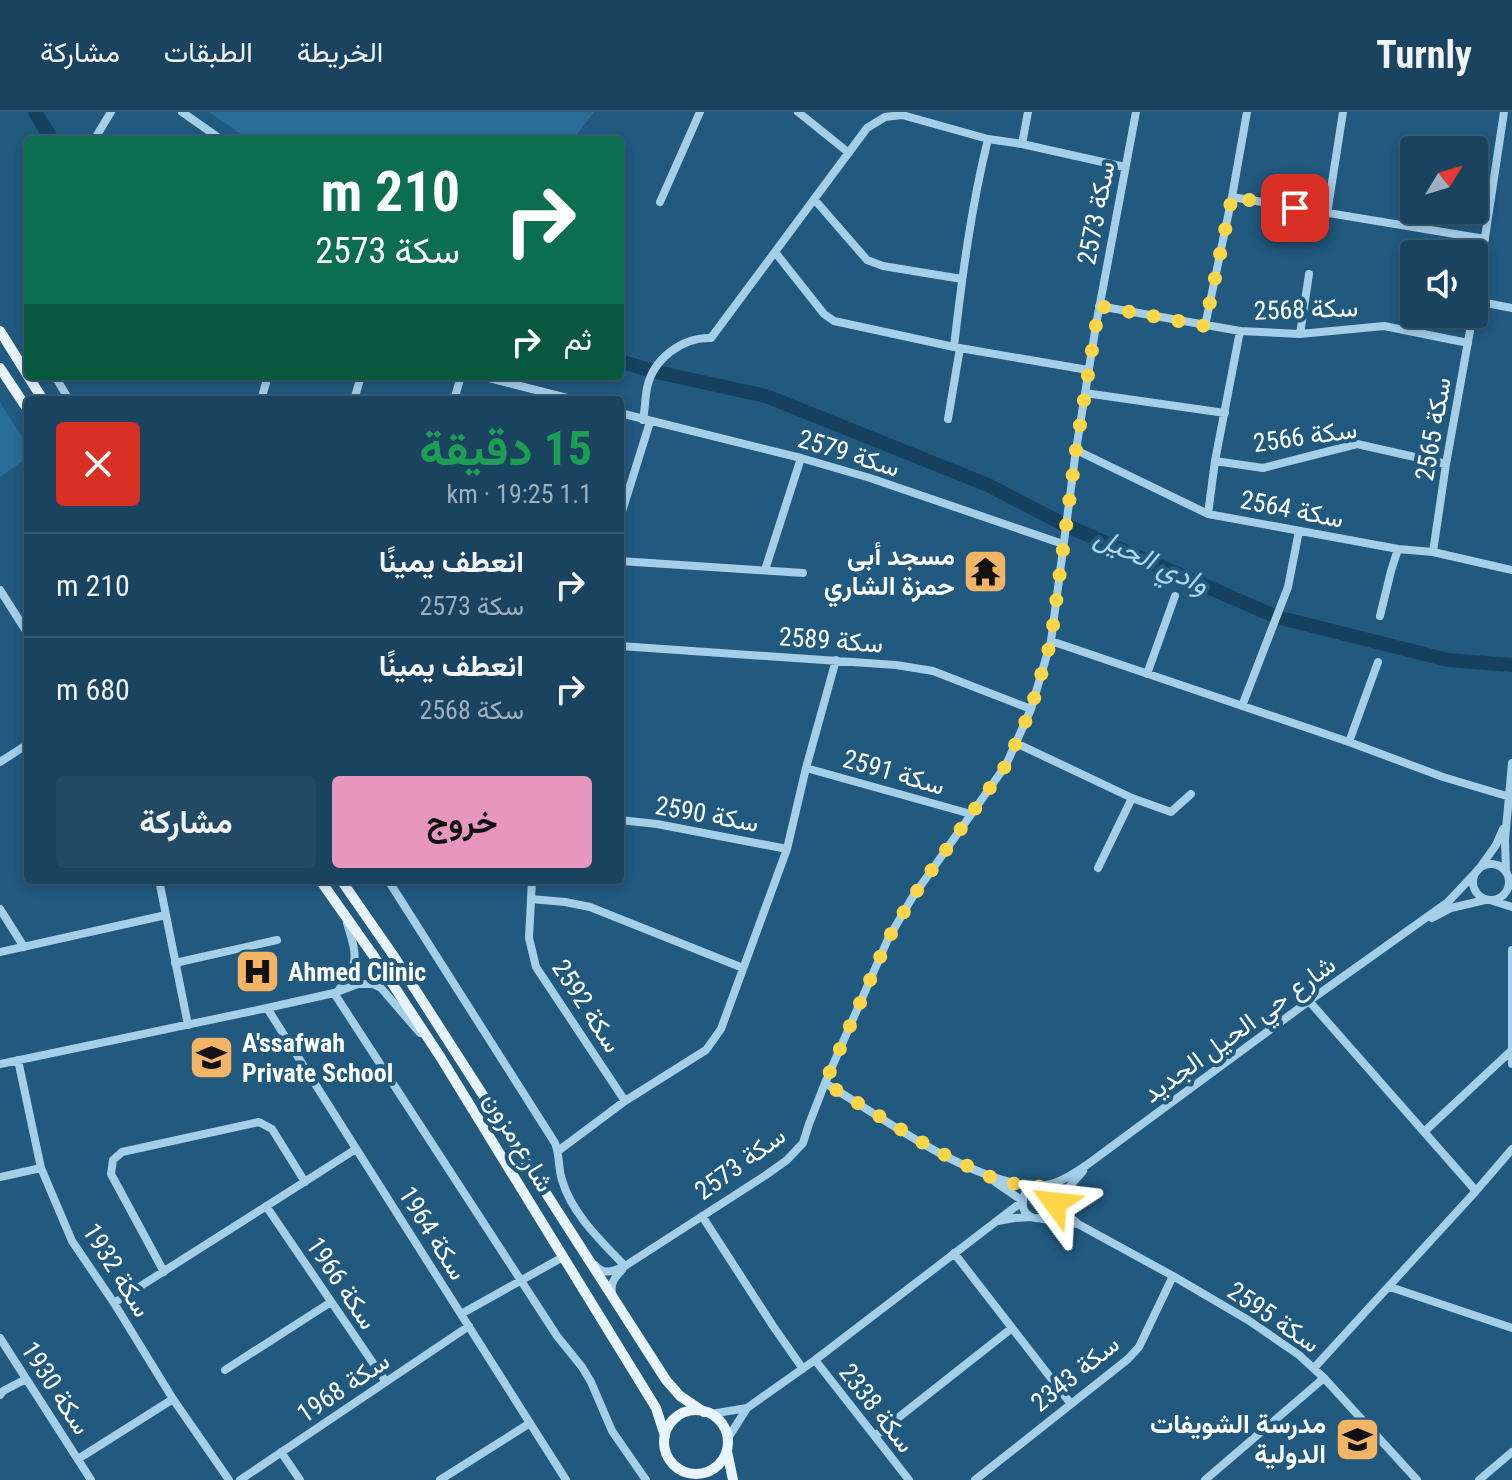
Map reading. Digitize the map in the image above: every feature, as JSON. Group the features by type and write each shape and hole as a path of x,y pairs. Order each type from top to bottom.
{"main road":[{"path":"0,331 24,370"},
{"path":"0,368 24,404"},
{"name":"شارع مزون","path":"323,884 441,1058 656,1408 665,1436"},
{"name":"شارع مزون","path":"344,884 393,955 666,1380 680,1396 707,1413"},
{"path":"727,1451 716,1467 690,1476 672,1463 667,1455 665,1436 675,1419 684,1413 707,1413 719,1420 728,1438 727,1451 733,1480"}],"street":[{"path":"96,136 111,112"},
{"path":"182,112 208,136"},
{"path":"660,202 700,112"},
{"path":"798,112 849,153"},
{"path":"1022,144 1028,112"},
{"name":"سكة 2573","path":"625,1266 766,1175 803,1143 825,1083 888,939 912,898 1006,765 1016,743 1031,709 1051,641 1088,370 1136,112"},
{"path":"1205,326 1247,112"},
{"path":"1327,214 1343,112"},
{"name":"سكة 2565","path":"1485,239 1504,112"},
{"path":"624,503 646,421 647,388 652,371 660,360 687,341 699,337 711,338 867,128 885,117 902,115 988,139 1125,167"},
{"path":"948,419 962,279 988,139"},
{"path":"1232,197 1485,239"},
{"path":"814,199 867,260 883,266 962,279"},
{"path":"775,252 824,314 834,321 1088,370"},
{"path":"1300,334 1309,274"},
{"name":"سكة 2568","path":"1099,306 1240,331 1300,334 1384,326 1468,343"},
{"path":"1488,308 1512,308"},
{"name":"سكة 2565","path":"1433,552 1471,328"},
{"path":"1208,514 1240,331"},
{"path":"494,380 546,396"},
{"path":"1085,393 1225,413"},
{"name":"سكة 2579","path":"624,414 870,478 1063,544"},
{"name":"سكة 2566","path":"1215,461 1263,468 1357,444 1446,464"},
{"name":"سكة 2564","path":"1076,450 1208,514 1398,549 1433,552 1512,570"},
{"path":"765,570 801,458"},
{"path":"1242,706 1288,587 1299,531"},
{"path":"1380,616 1398,549"},
{"path":"624,561 803,573"},
{"path":"0,590 4,605 24,629"},
{"path":"1147,674 1175,596"},
{"path":"1051,641 1443,777 1510,797"},
{"name":"سكة 2589","path":"624,646 896,665 933,671 1031,709"},
{"path":"558,1151 625,1101 706,1050 721,1029 787,849 836,660"},
{"path":"1349,742 1378,662"},
{"path":"1016,743 1132,798 1171,812 1191,794"},
{"path":"0,762 24,747"},
{"path":"1413,927 1451,908 1499,899 1507,891 1509,879 1505,840 1512,763"},
{"name":"سكة 2591","path":"806,768 971,814"},
{"path":"1098,868 1132,798"},
{"name":"سكة 2590","path":"624,820 787,849"},
{"path":"1413,927 1448,902 1478,870 1496,845 1507,821"},
{"path":"1509,879 1498,866 1483,866 1478,870 1473,884 1477,894 1487,900 1512,907"},
{"path":"160,884 188,1025"},
{"path":"391,884 555,1143 561,1179 568,1194 594,1233 625,1266"},
{"name":"سكة 2592","path":"532,884 529,938 536,967 625,1101"},
{"path":"531,899 590,907 743,968"},
{"path":"1500,903 1512,917"},
{"path":"0,909 24,947"},
{"path":"336,992 349,977 354,965 355,952 344,911"},
{"path":"0,952 166,915"},
{"name":"شارع حي الحيل الجديد","path":"1037,1187 1059,1182 1088,1164 1413,927"},
{"path":"175,963 277,940"},
{"path":"1512,950 1512,1064"},
{"path":"0,1064 267,1008 364,983 381,988 441,1058"},
{"path":"336,992 557,1336 582,1367 612,1431 646,1480"},
{"path":"1309,1001 1476,1191"},
{"name":"سكة 1964","path":"267,1008 566,1480"},
{"path":"1425,1131 1511,1051"},
{"name":"سكة 1932","path":"18,1060 41,1168 72,1241 229,1480"},
{"path":"825,1083 933,1149 988,1176 1008,1183 1044,1187 1052,1194 1055,1203 1049,1215 1007,1218 993,1223"},
{"path":"164,1272 111,1174 113,1160 122,1152 259,1122 272,1129 305,1182"},
{"path":"114,1303 356,1149"},
{"path":"1314,1368 1512,1149"},
{"name":"شارع حي الحيل الجديد","path":"1055,1203 1088,1164"},
{"path":"0,1177 41,1168"},
{"path":"988,1176 1023,1201"},
{"path":"1036,1218 1024,1209 1023,1201 1026,1192 1037,1187"},
{"path":"1006,1213 1011,1202 1008,1190"},
{"path":"1066,1213 1064,1202 1068,1190"},
{"path":"728,1438 747,1408 1023,1201"},
{"name":"سكة 2595","path":"1055,1203 1078,1224 1173,1276 1299,1355 1417,1480"},
{"name":"سكة 1966","path":"266,1206 386,1382"},
{"path":"702,1216 803,1369"},
{"name":"سكة 2595","path":"1036,1218 1078,1224"},
{"path":"581,1248 599,1270 611,1273 625,1266"},
{"path":"954,1253 1071,1404"},
{"path":"461,1314 563,1257"},
{"path":"618,1307 611,1289 617,1274 625,1266"},
{"name":"سكة 2343","path":"975,1480 1128,1359 1139,1347 1173,1276"},
{"path":"1390,1287 1512,1328"},
{"path":"225,1370 331,1302"},
{"name":"سكة 1968","path":"240,1480 469,1326"},
{"path":"875,1436 1012,1328"},
{"name":"سكة 1930","path":"0,1338 91,1480"},
{"name":"سكة 2338","path":"815,1360 909,1480"},
{"path":"1205,1480 1324,1378"},
{"path":"0,1395 26,1379"},
{"name":"سكة 1930","path":"78,1459 173,1399"},
{"path":"707,1413 747,1408"},
{"path":"440,1480 530,1423"},
{"path":"281,1452 300,1480"},
{"path":"1479,1480 1512,1452"}],"shaded area":[{"path":"209,112 594,112 576,136 244,136"},
{"path":"0,402 24,440 24,460 0,477"}],"waterway":[{"name":"وادي الحيل","path":"35,112 50,136"},
{"name":"وادي الحيل","path":"624,362 766,396 988,485 1065,525 1277,617 1448,660 1512,665"}],"place":[{"name":"مسجد أبي حمزة الشاري","path":"986,571"},
{"name":"Ahmed Clinic","path":"257,972"},
{"name":"A'ssafwah Private School","path":"211,1058"},
{"name":"مدرسة الشويفات الدولية","path":"1357,1439"}],"route":[{"path":"1055,1203 1052,1194 1044,1187 1008,1183 988,1176 933,1149 825,1083 888,939 912,898 1006,765 1031,709 1051,641 1099,306 1205,326 1232,197 1295,208"}]}
